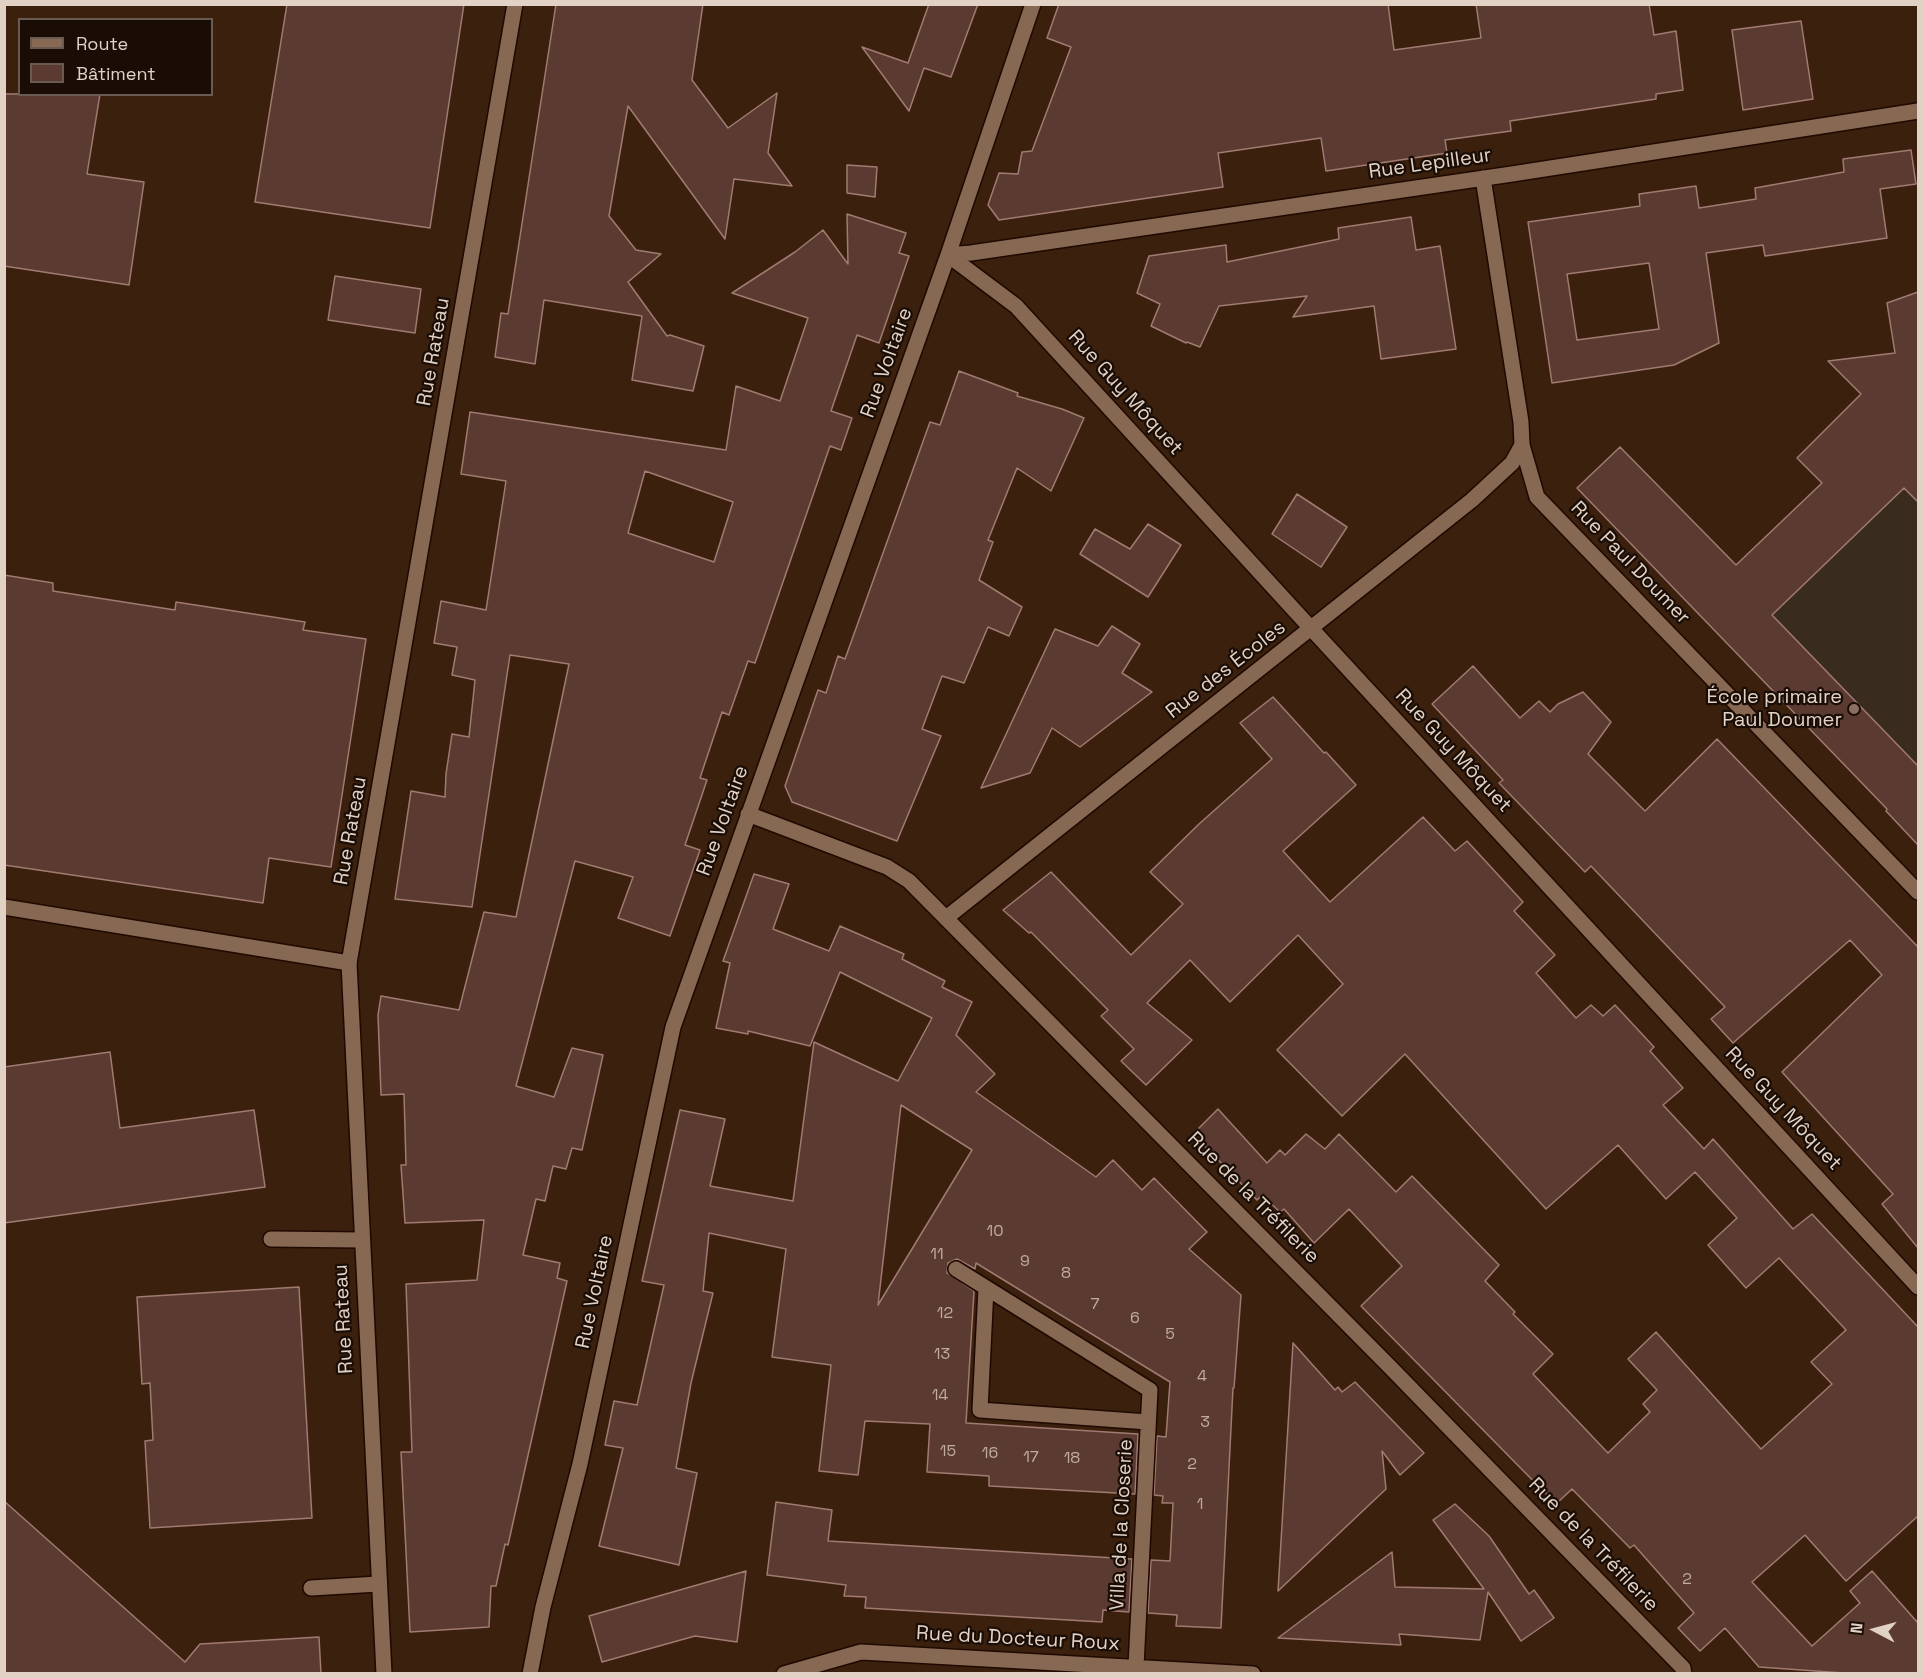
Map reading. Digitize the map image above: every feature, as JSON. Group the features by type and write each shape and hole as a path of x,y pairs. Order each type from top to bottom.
{"street":[{"name":"Rue Rateau","path":"384,1674 349,963 515,4"},
{"name":"Rue Voltaire","path":"530,1674 543,1607 580,1464 673,1027 948,255 1033,4"},
{"name":"Rue Lepilleur","path":"948,255 1483,178 1918,111"},
{"name":"Rue Paul Doumer","path":"1483,178 1521,422 1522,445 1537,497 1918,892"},
{"name":"Rue Guy Môquet","path":"948,255 1016,306 1918,1287"},
{"name":"Rue des Écoles","path":"946,918 1494,481 1512,463 1522,445"},
{"name":"Rue de la Tréfilerie","path":"748,814 887,867 909,881 1407,1385 1683,1668 1684,1674"},
{"path":"4,907 349,963"},
{"path":"271,1239 362,1240"},
{"name":"Villa de la Closerie","path":"956,1269 1150,1390 1136,1666"},
{"name":"Villa de la Closerie","path":"986,1288 980,1410 1148,1422"},
{"path":"311,1588 378,1584"},
{"name":"Rue du Docteur Roux","path":"784,1674 861,1652 1253,1674"}],"shaded area":[{"name":"École primaire Paul Doumer","path":"1887,420 1918,450 1918,845 1886,811 1887,809 1692,608"}],"building":[{"path":"287,4 464,4 430,228 255,202"},
{"path":"556,4 703,4 692,80 728,128 777,93 768,153 792,186 734,179 725,239 628,106 609,216 636,250 661,254 628,282 667,336 704,346 693,391 632,380 642,316 544,300 535,364 495,357 501,313 508,314"},
{"path":"929,4 978,4 951,77 924,68 909,111 862,47 908,63"},
{"path":"1059,4 1388,4 1394,50 1481,38 1476,4 1649,4 1654,35 1676,31 1683,90 1656,94 1656,99 1510,121 1511,131 1445,140 1447,153 1326,171 1321,138 1218,153 1223,187 999,220 988,205 999,173 1018,174 1022,152 1032,151 1071,47 1047,38"},
{"path":"1801,21 1813,99 1743,110 1732,30"},
{"path":"4,94 100,96 87,174 144,182 129,285 4,266"},
{"path":"1911,150 1916,184 1880,189 1887,238 1765,256 1763,245 1706,253 1719,343 1674,365 1552,383 1528,222 1640,206 1639,194 1696,186 1699,208 1756,199 1755,188 1844,172 1843,159","holes":["1649,263 1659,329 1577,340 1567,274"]},
{"path":"847,165 877,167 875,197 847,193"},
{"path":"847,214 906,233 899,253 909,256 879,343 857,335 831,411 852,418 841,450 830,446 755,663 748,661 729,715 722,712 700,778 707,780 685,845 700,850 670,936 618,918 633,877 575,861 516,1086 554,1097 572,1048 603,1055 582,1150 572,1148 566,1169 553,1166 545,1201 536,1199 523,1255 560,1263 557,1278 567,1281 508,1545 505,1544 496,1586 491,1586 489,1627 410,1632 401,1452 412,1452 406,1284 477,1280 484,1220 405,1223 401,1165 406,1165 404,1094 381,1095 378,1015 381,996 459,1010 484,912 516,917 569,664 510,655 472,907 395,899 411,791 445,797 452,734 469,737 475,680 452,675 457,647 434,643 441,601 486,610 506,481 461,474 470,412 726,450 736,386 780,401 808,318 732,293 795,252 823,230 848,264","holes":["645,471 733,502 714,562 628,533"]},
{"path":"1411,217 1416,250 1440,246 1456,349 1381,359 1374,306 1293,317 1307,296 1219,306 1200,347 1186,343 1151,326 1160,304 1137,293 1149,256 1226,245 1227,262 1339,239 1338,228"},
{"path":"335,276 421,289 415,333 328,320"},
{"path":"1918,292 1918,502 1904,488 1772,615 1918,766 1918,845 1886,811 1887,809 1577,488 1620,447 1736,565 1822,483 1797,458 1861,394 1828,361 1895,353 1887,303"},
{"path":"959,371 1018,393 1017,396 1084,418 1051,491 1017,468 988,540 993,542 979,580 1022,607 1009,636 988,627 964,683 942,676 922,729 941,736 897,841 792,802 785,786 818,690 826,693 838,656 845,659 930,422 940,425"},
{"path":"1297,494 1347,527 1321,567 1272,534"},
{"path":"1148,524 1181,545 1148,597 1080,554 1095,529 1130,549"},
{"path":"4,575 53,583 53,591 175,610 176,602 305,622 303,630 366,639 331,867 269,858 263,903 4,865"},
{"path":"1112,626 1140,644 1122,673 1152,692 1080,747 1052,728 1030,773 981,788 1055,629 1098,646"},
{"path":"1473,666 1520,718 1539,701 1550,712 1558,704 1583,692 1611,722 1588,754 1645,811 1717,739 1918,947 1918,1248 1882,1204 1893,1194 1782,1072 1882,975 1850,940 1733,1043 1711,1019 1725,1007 1591,866 1585,872 1499,783 1503,780 1432,704"},
{"path":"1273,697 1356,785 1283,851 1330,902 1423,817 1455,851 1467,841 1523,902 1514,911 1555,955 1536,973 1576,1018 1591,1005 1603,1016 1615,1005 1654,1047 1650,1051 1683,1088 1663,1105 1704,1149 1713,1139 1793,1229 1812,1214 1918,1327 1918,1516 1846,1581 1805,1535 1752,1582 1812,1646 1860,1603 1850,1591 1872,1571 1918,1623 1918,1674 1858,1674 1759,1667 1725,1628 1700,1651 1678,1628 1694,1613 1634,1545 1630,1548 1572,1489 1556,1504 1361,1306 1402,1266 1349,1209 1314,1243 1284,1209 1280,1212 1262,1195 1257,1200 1193,1134 1218,1109 1267,1163 1280,1150 1285,1155 1306,1134 1325,1149 1339,1134 1396,1192 1412,1176 1499,1265 1485,1281 1515,1312 1513,1314 1553,1354 1533,1374 1608,1453 1650,1412 1643,1404 1657,1390 1628,1359 1656,1332 1761,1449 1832,1384 1811,1362 1846,1330 1779,1258 1746,1288 1708,1245 1737,1218 1695,1172 1666,1199 1618,1145 1546,1209 1405,1054 1342,1116 1277,1050 1343,984 1298,935 1230,1002 1190,960 1147,1003 1192,1040 1146,1085 1121,1061 1134,1049 1101,1016 1108,1010 1031,932 1029,933 1003,910 1051,872 1131,955 1183,904 1150,872 1199,824 1272,759 1240,723"},
{"path":"754,874 789,884 773,929 829,951 840,926 904,954 902,959 945,981 942,987 972,1002 956,1035 995,1074 976,1092 1096,1177 1113,1160 1142,1190 1154,1178 1207,1232 1189,1249 1241,1295 1233,1388 1221,1628 1176,1626 1177,1615 1148,1613 1151,1560 1170,1561 1173,1503 1162,1503 1163,1496 1154,1495 1157,1436 1166,1437 1170,1382 976,1263 975,1269 957,1259 948,1263 947,1273 974,1291 966,1423 1138,1434 1135,1494 989,1486 989,1476 927,1472 930,1424 865,1421 858,1475 819,1471 831,1365 772,1357 786,1249 709,1233 703,1291 713,1293 691,1383 676,1468 697,1473 679,1565 599,1546 623,1448 605,1445 614,1401 637,1405 664,1285 642,1281 680,1110 725,1119 710,1186 793,1201 814,1042 898,1081 932,1018 840,972 810,1046 748,1031 748,1034 716,1028 730,963 723,961","holes":["901,1105 972,1150 878,1305"]},
{"path":"110,1052 120,1128 254,1110 265,1187 4,1223 4,1067"},
{"path":"299,1287 312,1518 150,1528 145,1441 153,1440 150,1383 142,1384 137,1297"},
{"path":"1293,1343 1335,1390 1338,1387 1342,1392 1355,1382 1424,1453 1400,1475 1382,1451 1386,1489 1278,1591"},
{"path":"4,1501 185,1662 200,1644 319,1637 321,1674 4,1674"},
{"path":"776,1502 832,1510 828,1541 1132,1559 1129,1612 1103,1610 1102,1622 865,1608 866,1597 844,1596 846,1585 767,1575"},
{"path":"1455,1504 1489,1536 1529,1594 1534,1590 1554,1618 1521,1641 1488,1592 1480,1640 1399,1634 1401,1645 1278,1638 1392,1552 1395,1587 1484,1589 1433,1520"},
{"path":"746,1571 737,1642 695,1636 602,1662 589,1616"}],"place":[{"name":"École primaire Paul Doumer","path":"1854,709"}]}
